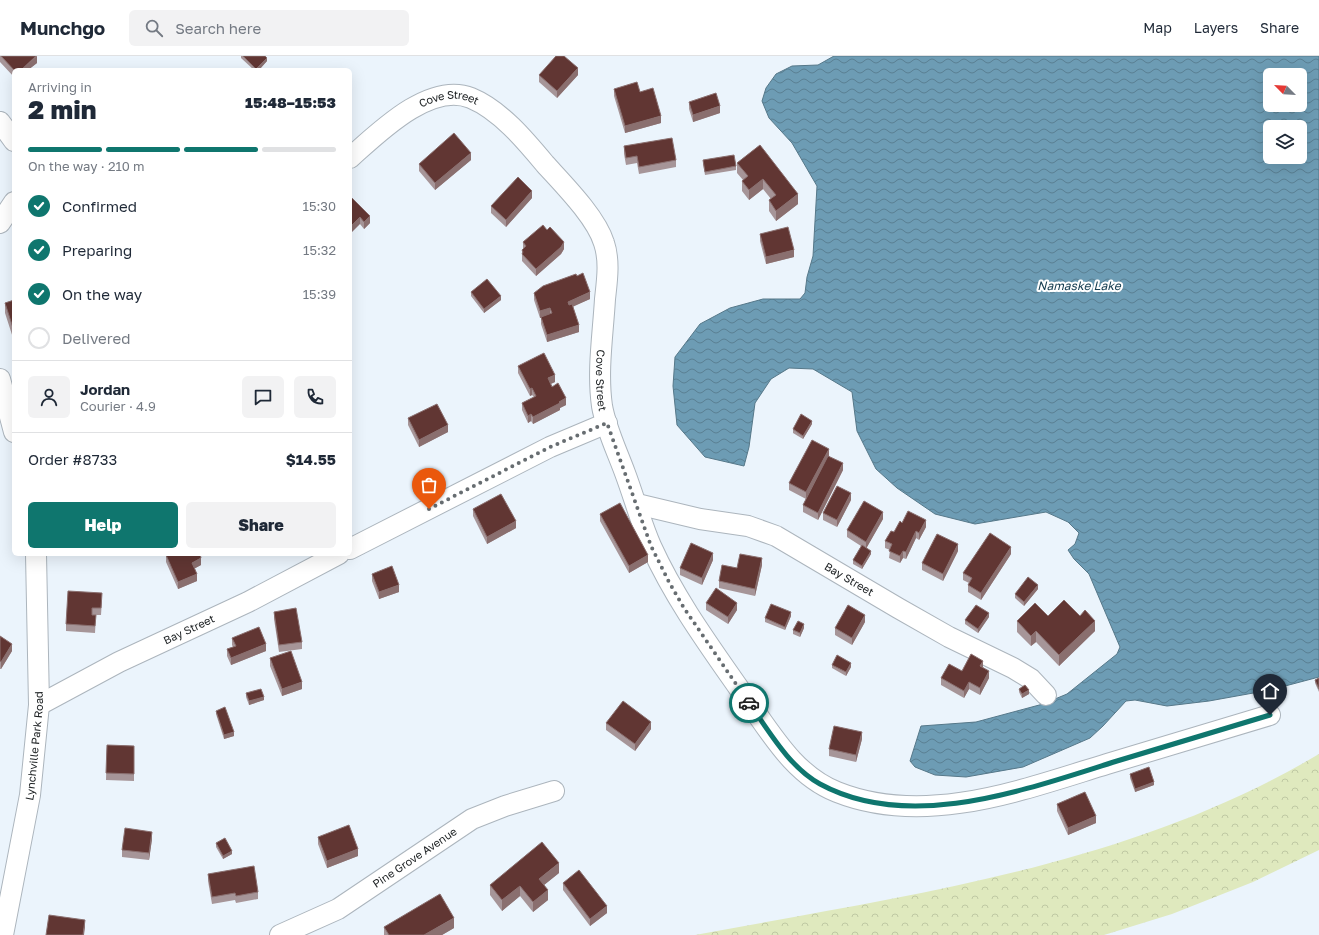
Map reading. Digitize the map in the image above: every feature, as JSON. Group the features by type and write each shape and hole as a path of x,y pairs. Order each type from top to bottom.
{"street":[{"name":"Cove Street","path":"352,156 378,132 405,113 425,102 448,95 459,95 471,98 482,104 500,118 529,145 581,205 604,240 607,251 608,268 601,394 607,423 651,546 684,608 777,743 798,768 819,783 838,792 858,798 904,806 932,805 988,798 1044,783 1270,715"},
{"path":"0,122 12,138"},
{"path":"0,223 12,205"},
{"path":"0,378 12,424"},
{"path":"352,548 550,447 607,423"},
{"name":"Bay Street","path":"637,504 700,519 748,526 770,533 930,626 1013,668 1031,679 1046,695"},
{"name":"Lynchville Park Road","path":"3,935 30,795 39,705 36,556"},
{"name":"Bay Street","path":"39,705 119,662 248,602 335,556"},
{"name":"Pine Grove Avenue","path":"280,935 338,909 472,819 505,806 554,791"}],"green space":[{"path":"1319,754 1319,850 1253,882 1172,914 1104,935 695,935 936,890 1016,872 1094,850 1171,824 1246,793"}],"water":[{"name":"Namaske Lake","path":"834,56 1319,56 1319,677 1270,690 1209,701 1167,706 1135,700 1126,701 1090,738 1023,767 966,777 935,775 915,767 910,761 921,726 976,722 1043,704 1067,694 1117,654 1120,647 1089,574 1074,559 1068,550 1075,544 1079,533 1068,522 1046,512 975,524 935,514 897,488 876,469 857,431 852,392 813,369 789,368 771,379 755,403 749,447 744,466 705,457 677,425 673,386 675,357 700,324 730,308 763,299 800,299 805,293 807,277 813,256 817,186 792,143 769,118 762,101 766,88 776,74 792,66 818,65"}],"building":[{"path":"1,56 36,56 23,68 12,68"},
{"path":"243,56 265,56 267,58 257,68 255,68"},
{"path":"556,56 564,56 578,68 557,91 539,75"},
{"path":"637,82 640,92 653,88 661,116 625,126 614,89"},
{"path":"716,93 720,106 693,115 689,102"},
{"path":"454,133 471,153 435,183 419,164"},
{"path":"672,138 676,160 639,167 637,156 626,158 624,146"},
{"path":"760,145 798,194 776,211 769,200 776,195 763,179 749,190 742,181 748,176 737,163"},
{"path":"734,155 736,166 705,172 703,160"},
{"path":"518,177 532,191 506,220 491,206"},
{"path":"352,198 370,216 364,222 360,217 352,225"},
{"path":"543,225 547,230 550,227 564,242 561,247 536,269 522,254 522,250 526,246 523,242"},
{"path":"788,227 794,250 766,257 760,234"},
{"path":"583,273 590,292 568,302 569,305 572,304 579,325 547,335 541,317 552,313 550,308 540,311 534,293 543,286 576,274 577,276"},
{"path":"487,279 501,296 484,309 471,292"},
{"path":"12,301 12,325 5,303"},
{"path":"544,353 555,375 548,378 552,387 558,383 566,398 559,402 560,403 533,417 531,414 528,416 522,403 536,396 532,388 530,389 518,366"},
{"path":"437,404 448,425 419,440 408,418"},
{"path":"801,414 812,421 803,436 793,429"},
{"path":"812,440 829,449 806,492 789,483"},
{"path":"828,456 843,463 818,513 803,505"},
{"path":"837,486 851,493 837,520 823,513"},
{"path":"501,494 516,521 487,537 473,509"},
{"path":"864,501 883,512 866,542 847,530"},
{"path":"620,503 648,555 629,566 600,514"},
{"path":"908,511 926,520 919,533 916,531 906,552 903,551 900,556 889,551 892,544 885,541 891,531 894,532 900,521 902,523"},
{"path":"990,533 1011,547 981,593 968,585 972,578 963,573"},
{"path":"937,534 958,544 943,574 922,563"},
{"path":"691,543 713,553 702,578 680,568"},
{"path":"862,545 871,551 862,566 853,560"},
{"path":"740,554 762,558 755,589 719,581 722,565 737,568"},
{"path":"166,556 200,556 201,558 192,563 197,574 178,582"},
{"path":"392,566 399,585 379,592 372,574"},
{"path":"1028,577 1038,585 1024,602 1015,594"},
{"path":"716,588 737,603 728,617 706,603"},
{"path":"68,591 102,593 101,608 92,608 92,615 96,615 95,626 66,624"},
{"path":"1064,600 1080,616 1085,610 1095,621 1059,655 1036,631 1031,636 1017,621 1035,603 1048,616"},
{"path":"771,604 791,612 785,627 765,618"},
{"path":"848,605 865,615 852,638 835,628"},
{"path":"976,605 989,613 978,629 965,620"},
{"path":"296,608 302,642 279,645 274,612"},
{"path":"798,621 804,624 800,633 793,630"},
{"path":"259,627 266,644 231,658 227,649 236,646 232,638"},
{"path":"0,636 12,644 1,662 0,661"},
{"path":"291,651 302,682 282,689 270,658"},
{"path":"971,654 983,661 980,666 989,671 980,688 969,682 964,691 941,678 949,664 962,671"},
{"path":"837,655 851,663 846,672 832,665"},
{"path":"1319,678 1319,689 1315,680"},
{"path":"1025,685 1029,690 1022,694 1019,689"},
{"path":"261,689 264,697 249,701 246,693"},
{"path":"623,701 651,722 635,744 606,723"},
{"path":"225,707 234,732 224,735 216,711"},
{"path":"834,726 862,732 856,755 829,749"},
{"path":"107,745 134,746 134,774 106,773"},
{"path":"1149,767 1154,782 1135,789 1130,774"},
{"path":"1085,792 1096,816 1068,828 1057,804"},
{"path":"349,825 358,849 327,861 318,837"},
{"path":"125,828 152,832 149,853 122,850"},
{"path":"225,838 232,851 223,856 216,843"},
{"path":"542,842 559,863 539,879 548,890 533,902 520,886 502,900 490,885"},
{"path":"254,866 258,892 236,896 235,893 212,897 208,874"},
{"path":"579,870 607,906 590,919 563,883"},
{"path":"440,894 454,918 424,935 389,935 384,927"},
{"path":"49,915 85,920 83,935 46,935"}],"way so far":[{"path":"429,509 550,447 607,423 651,546 669,582 684,608 749,703"}],"route":[{"path":"749,703 777,743 798,768 819,783 838,792 858,798 904,806 932,805 988,798 1044,783 1270,715"}]}
